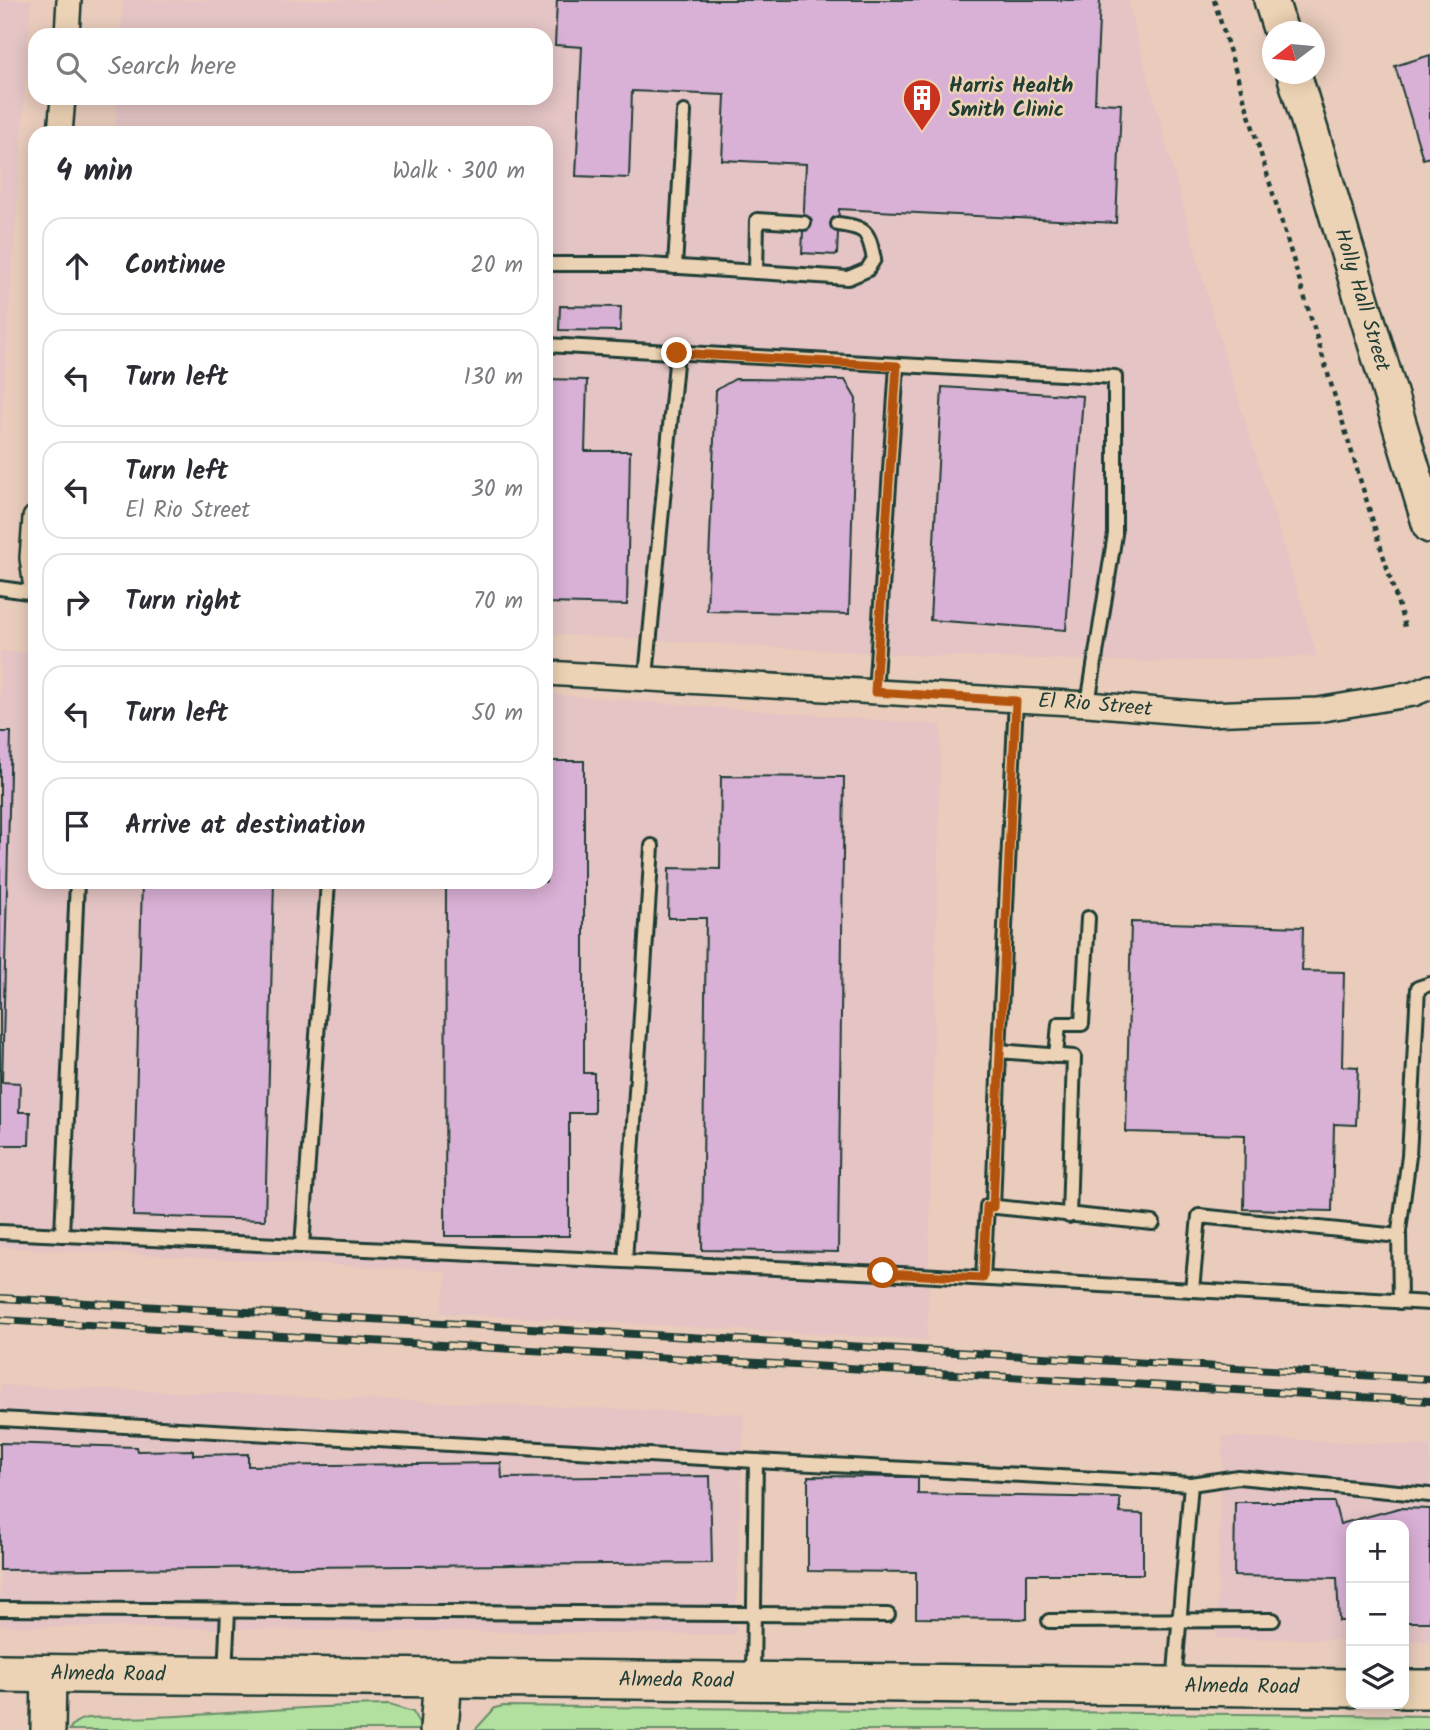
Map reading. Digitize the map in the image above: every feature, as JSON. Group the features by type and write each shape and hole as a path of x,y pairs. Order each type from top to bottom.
{"main road":[{"name":"Almeda Road","path":"0,1673 1346,1688"},
{"path":"439,1730 443,1677"},
{"path":"1409,1689 1430,1689"}],"street":[{"path":"67,28 69,0"},
{"path":"1271,0 1278,21"},
{"name":"Holly Hall Street","path":"1297,84 1430,526"},
{"path":"60,126 62,105"},
{"name":"El Rio Street","path":"553,673 1088,704 1206,714 1318,710 1413,694 1430,687"},
{"path":"48,1730 49,1673"}],"lane":[{"path":"675,267 684,112"},
{"path":"755,272 757,220 804,223"},
{"path":"553,264 675,267 849,278 867,270 874,259 870,237 860,227 838,224"},
{"path":"553,345 1115,377 1115,534 1088,704"},
{"path":"646,677 677,353"},
{"path":"875,692 897,366"},
{"path":"0,588 28,592"},
{"path":"993,1207 1016,701"},
{"path":"625,1261 652,846"},
{"path":"62,1235 77,889"},
{"path":"302,1246 328,889"},
{"path":"1056,1056 1059,1024 1082,1024 1088,918"},
{"path":"1400,1302 1399,1236 1409,1156 1418,988 1430,985"},
{"path":"999,1051 1074,1057 1069,1216"},
{"path":"983,1278 987,1206 1153,1223"},
{"path":"1192,1290 1199,1216 1399,1236"},
{"path":"0,1232 983,1278 1430,1303"},
{"path":"0,1419 1191,1484 1238,1477 1430,1495"},
{"path":"753,1681 756,1461"},
{"path":"1174,1686 1191,1484"},
{"path":"0,1609 888,1615"},
{"path":"225,1675 228,1611"},
{"path":"1049,1621 1273,1620"}],"path":[{"path":"1214,0 1406,630"}],"shaded area":[{"path":"0,0 31,0 28,28 0,440"},
{"path":"123,0 1127,0 1214,320 1317,656 1164,662 929,656 553,634 553,126 115,126 117,105 553,105 553,28 121,28"},
{"path":"0,651 28,653 28,889 553,889 553,695 941,725 927,1340 441,1313 448,1271 0,1247"},
{"path":"0,1385 744,1414 735,1635 0,1626"},
{"path":"1223,1436 1430,1446 1430,1641 1409,1641 1409,1520 1346,1520 1346,1640 1216,1638"}],"green space":[{"path":"389,1705 413,1712 422,1730 69,1730 78,1721 91,1718"},
{"path":"495,1708 1430,1716 1430,1730 475,1730"}],"building":[{"name":"Harris Health Smith Clinic","path":"557,0 1100,0 1095,103 1121,104 1116,223 839,209 837,255 802,253 806,164 722,160 725,95 632,91 629,178 576,176 582,47 555,45"},
{"path":"1430,55 1430,157 1423,159 1395,66"},
{"path":"560,306 621,307 620,331 559,330"},
{"path":"553,379 587,380 585,451 630,451 627,605 553,603"},
{"path":"735,379 845,380 856,399 849,614 707,611 716,390"},
{"path":"942,387 1083,396 1066,630 930,620"},
{"path":"0,732 11,732 2,1082 20,1083 19,1112 30,1112 29,1145 0,1145"},
{"path":"553,761 584,761 584,1073 594,1073 594,1113 569,1113 569,1236 445,1236 446,889 553,889"},
{"path":"721,776 844,777 838,1252 702,1250 706,918 668,918 669,868 720,869"},
{"path":"142,889 274,889 265,1220 133,1216"},
{"path":"1131,922 1303,927 1302,971 1344,972 1342,1066 1358,1067 1356,1125 1334,1124 1332,1211 1244,1209 1245,1135 1126,1132"},
{"path":"0,1443 136,1447 137,1451 193,1450 193,1455 248,1454 248,1466 501,1463 502,1478 710,1476 712,1563 0,1570"},
{"path":"808,1476 918,1477 918,1494 1120,1498 1120,1513 1143,1514 1143,1574 1027,1574 1027,1619 916,1618 916,1572 808,1571"},
{"path":"1235,1502 1334,1502 1340,1524 1346,1522 1346,1621 1339,1621 1337,1578 1234,1576"},
{"path":"1399,1508 1430,1509 1430,1622 1409,1622 1409,1520 1355,1520"}],"railway":[{"path":"0,1298 1430,1379"},
{"path":"0,1320 1430,1401"}],"place":[{"name":"Harris Health Smith Clinic","path":"922,132"}],"route":[{"path":"677,353 897,366 875,692 1016,701 993,1207 987,1206 983,1278 883,1273"}]}
